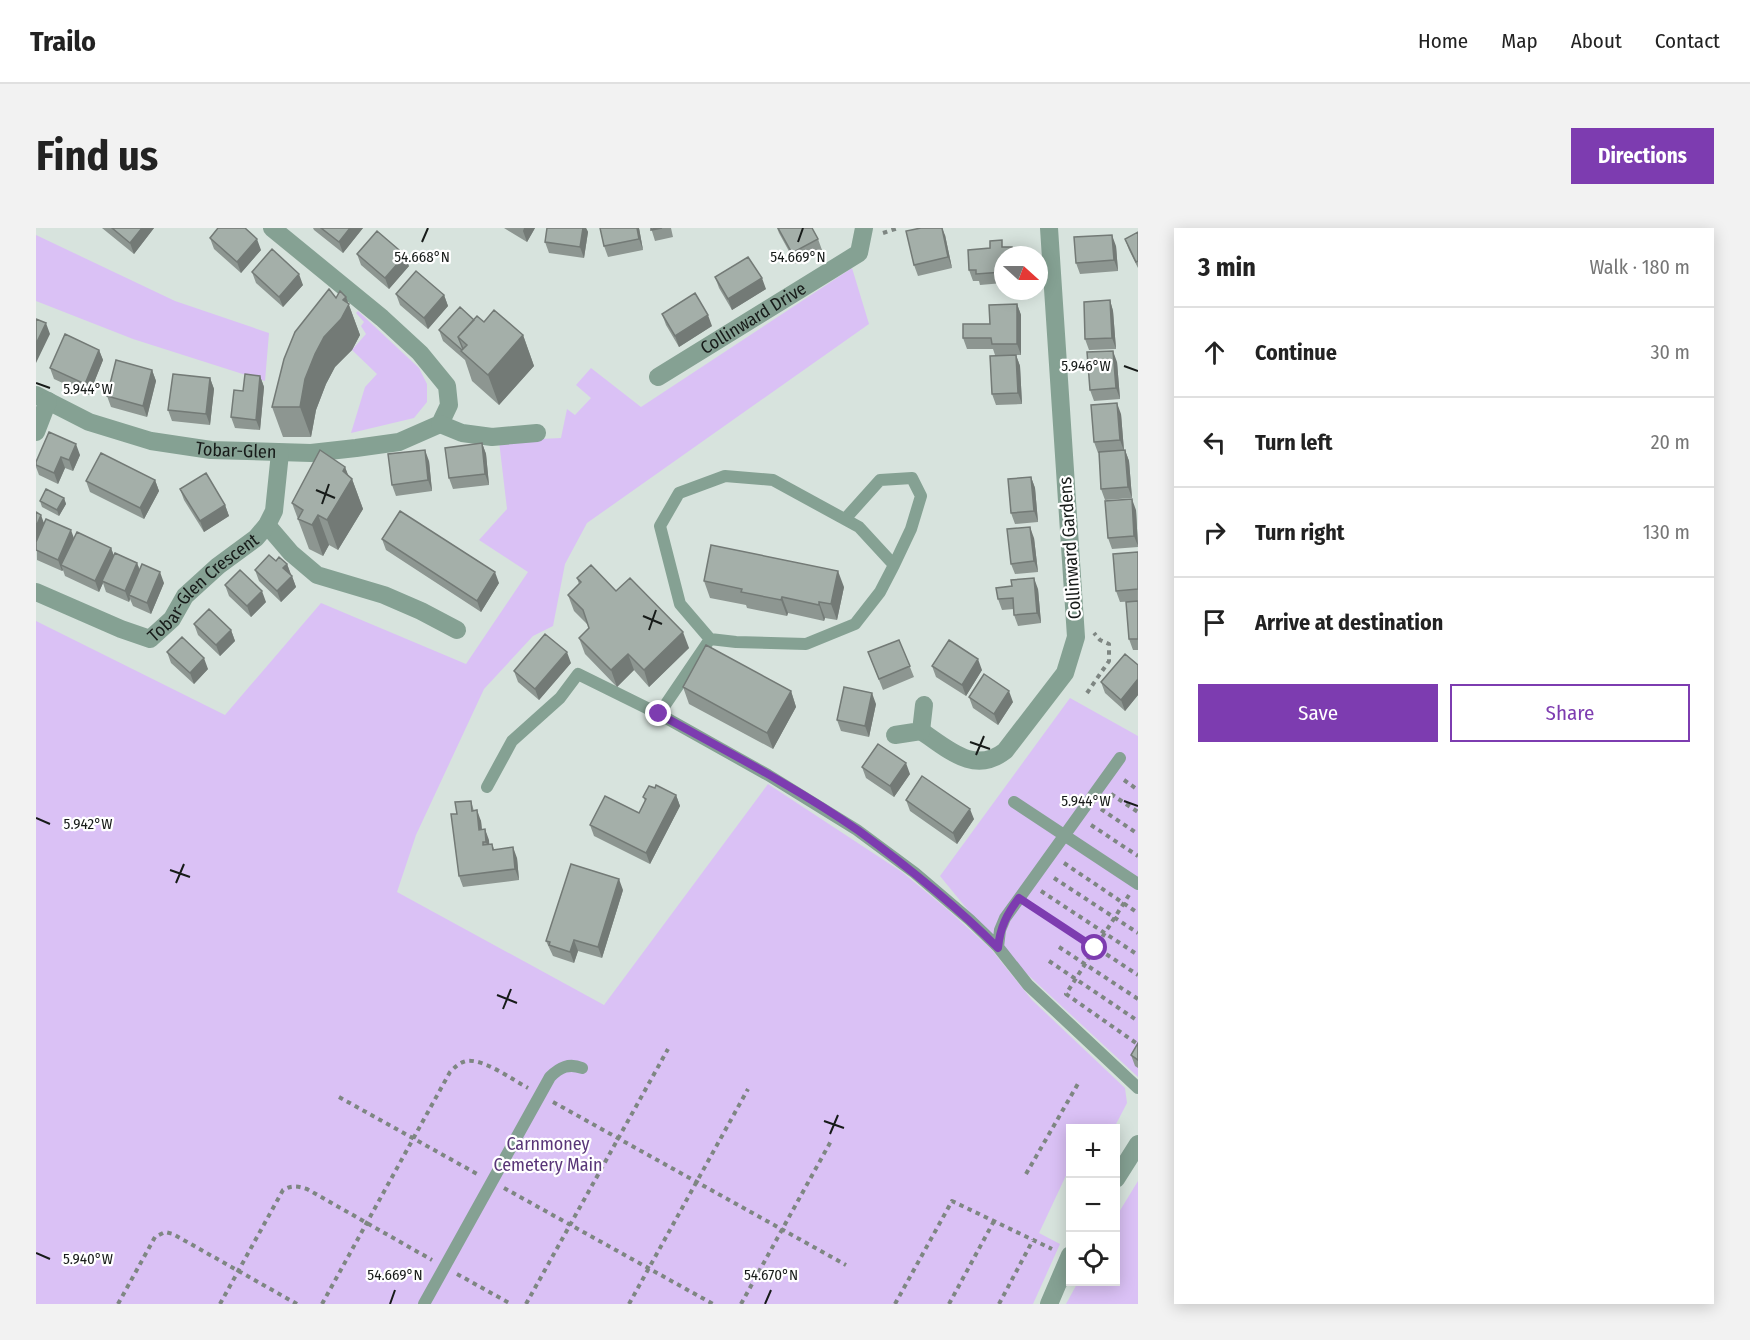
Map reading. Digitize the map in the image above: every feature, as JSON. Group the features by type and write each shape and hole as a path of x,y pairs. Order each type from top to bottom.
{"street":[{"path":"272,228 382,318 420,353 447,386 449,405 440,424 462,433 492,437 537,433"},
{"name":"Collinward Drive","path":"658,377 859,253 864,228"},
{"name":"Collinward Gardens","path":"921,731 958,756 983,762 995,759 1005,751 1065,673 1076,637 1049,228"},
{"path":"36,432 42,398"},
{"name":"Tobar-Glen","path":"42,398 89,422 151,441 211,450 311,453 399,442 440,424"},
{"name":"Tobar-Glen Crescent","path":"36,592 121,629 150,639 171,619 185,596 218,566 256,538 267,525 274,511 280,453"},
{"name":"Tobar-Glen Crescent","path":"267,525 291,553 317,575 384,595 457,630"},
{"path":"895,735 921,731 924,705"},
{"path":"1117,1178 1138,1144"},
{"path":"1048,1304 1062,1252"}],"lane":[{"path":"846,519 880,480 912,478 921,496 911,530 894,565 880,592 855,624 806,644 736,642 710,639 680,604 660,526 679,493 725,476 773,480 860,527 894,565"},
{"path":"659,714 710,639"},
{"path":"487,787 512,741 560,698 578,674 659,714 768,775 857,830 915,873 970,920 998,948 1028,985 1138,1088"},
{"path":"998,948 1000,930 1005,918 1120,759"},
{"path":"1014,802 1138,884"},
{"path":"424,1304 550,1077 557,1069 574,1065 582,1068"}],"path":[{"path":"1100,787 1138,812"},
{"path":"1089,801 1138,834"},
{"path":"1078,816 1138,856"},
{"path":"1050,855 1138,913"},
{"path":"1040,869 1138,933"},
{"path":"1030,883 1138,955"},
{"path":"1138,884 1066,994 1136,1043 1138,1040"},
{"path":"1019,898 1138,975"},
{"path":"1059,947 1138,999"},
{"path":"1049,961 1138,1021"},
{"path":"526,1304 668,1048"},
{"path":"322,1304 450,1072 459,1063 468,1060 479,1062 540,1095 846,1265"},
{"path":"1026,1174 1079,1082"},
{"path":"629,1304 748,1089"},
{"path":"339,1097 713,1304"},
{"path":"741,1304 831,1141"},
{"path":"220,1304 283,1190 290,1186 298,1186 511,1304"},
{"path":"895,1304 952,1201 1062,1252"},
{"path":"949,1304 994,1221"},
{"path":"118,1304 155,1237 160,1233 169,1232 297,1304"},
{"path":"999,1304 1033,1240"}],"green space":[{"path":"36,235 175,301 269,333 265,381 133,339 36,301"},
{"name":"Carnmoney Cemetery Main","path":"852,268 869,324 587,523 565,564 553,626 533,636 484,689 416,835 397,892 604,1005 768,784 902,872 948,910 991,949 1032,1000 1125,1088 1127,1103 1116,1124 1066,1124 1066,1176 1039,1233 1060,1244 1033,1304 36,1304 36,621 225,715 321,603 466,664 528,572 479,540 507,509 499,441 561,438 567,409 575,415 591,398 576,385 591,368 641,407"},
{"path":"358,311 419,368 427,384 427,402 414,418 351,433 365,387 377,374 352,350 366,334 361,326 364,322 356,313"},
{"path":"1070,698 1138,736 1138,1077 998,947 940,876"},
{"path":"1138,1181 1138,1304 1066,1304 1076,1286 1120,1286 1120,1210"}],"building":[{"path":"112,228 142,228 130,243"},
{"path":"218,228 245,228 257,239 237,262 210,238"},
{"path":"321,228 350,228 339,242"},
{"path":"547,228 583,228 580,247 545,242"},
{"path":"600,228 637,228 639,239 604,246"},
{"path":"778,228 812,228 818,239 792,253"},
{"path":"942,228 948,257 914,265 906,231"},
{"path":"377,231 405,255 385,278 357,254"},
{"path":"1138,232 1138,261 1136,262 1125,239"},
{"path":"1112,235 1114,260 1076,263 1074,237"},
{"path":"1002,240 1002,246 994,246 994,273 976,274 976,270 969,270 968,250 990,248 990,241"},
{"path":"272,249 299,274 279,297 252,272"},
{"path":"748,257 762,278 728,299 715,277"},
{"path":"416,271 444,295 424,318 396,294"},
{"path":"329,289 336,298 340,291 346,297 343,300 349,304 341,319 324,337 315,354 305,379 300,407 272,407 284,359 295,332"},
{"path":"695,293 708,315 675,336 662,314"},
{"path":"1110,300 1112,338 1085,339 1084,302"},
{"path":"1017,304 1017,344 992,344 991,338 963,338 963,324 990,324 989,305"},
{"path":"460,307 474,320 458,337 462,350 439,330"},
{"path":"494,310 523,335 488,375 461,351 467,345 458,337 477,316 484,322"},
{"path":"36,319 46,323 36,344"},
{"path":"65,334 99,350 85,384 50,368"},
{"path":"1113,351 1116,388 1090,390 1087,352"},
{"path":"1016,355 1018,393 992,394 990,356"},
{"path":"116,360 152,370 143,406 107,396"},
{"path":"173,374 210,378 206,414 168,410"},
{"path":"245,374 260,376 256,420 231,417 234,390 243,391"},
{"path":"1117,403 1120,440 1094,442 1091,405"},
{"path":"49,432 76,444 69,460 61,457 54,473 36,465"},
{"path":"482,443 485,474 449,478 445,448"},
{"path":"320,450 345,467 343,471 352,479 327,520 318,515 312,525 298,519 303,510 292,503"},
{"path":"425,450 428,480 392,485 388,454"},
{"path":"1125,450 1128,487 1101,489 1099,452"},
{"path":"101,453 155,480 140,508 86,481"},
{"path":"206,473 225,505 200,521 180,489"},
{"path":"1031,477 1034,511 1011,513 1008,479"},
{"path":"46,489 64,498 57,510 40,501"},
{"path":"1132,499 1134,536 1108,538 1105,501"},
{"path":"400,511 495,572 477,601 382,539"},
{"path":"36,512 41,515 36,527"},
{"path":"46,519 71,530 58,560 36,550 36,542"},
{"path":"1030,527 1034,561 1011,564 1007,529"},
{"path":"77,532 111,548 95,581 61,565"},
{"path":"711,545 838,571 831,604 819,602 819,605 782,597 781,600 741,592 742,589 704,581"},
{"path":"1138,552 1138,589 1116,591 1113,554"},
{"path":"115,553 137,563 125,591 102,581"},
{"path":"269,555 276,561 279,557 287,564 283,568 292,576 277,591 255,570"},
{"path":"142,564 160,572 147,603 129,595"},
{"path":"591,565 616,591 630,578 683,632 644,670 628,654 611,670 579,638 589,628 583,610 568,595 581,582 577,578"},
{"path":"240,570 262,591 247,606 225,585"},
{"path":"1034,578 1037,613 1014,615 1013,598 998,599 996,588 1012,586 1011,580"},
{"path":"1138,601 1138,639 1129,639 1126,602"},
{"path":"209,609 231,630 216,645 194,624"},
{"path":"545,634 567,652 535,689 514,671"},
{"path":"182,637 204,658 190,673 167,652"},
{"path":"899,640 910,666 879,679 868,652"},
{"path":"949,640 978,659 962,685 932,666"},
{"path":"706,645 791,691 767,733 683,687"},
{"path":"1125,654 1138,665 1138,679 1121,700 1101,682"},
{"path":"984,674 1009,691 994,714 969,697"},
{"path":"844,687 872,693 865,726 837,720"},
{"path":"878,744 906,763 890,786 862,767"},
{"path":"922,776 970,809 953,833 906,800"},
{"path":"656,785 676,795 646,853 590,825 605,796 639,813 646,799 643,797 649,786 655,788"},
{"path":"471,801 472,811 477,810 479,830 485,829 486,842 483,842 483,845 492,844 493,850 513,847 515,869 459,876 451,814 457,814 455,802"},
{"path":"571,864 619,879 598,947 574,940 570,952 549,945 550,942 546,941"},
{"path":"1138,1043 1138,1060 1131,1055"}],"route":[{"path":"659,714 768,775 857,830 915,873 970,920 998,948 1000,930 1005,918 1019,898 1095,948"}]}
